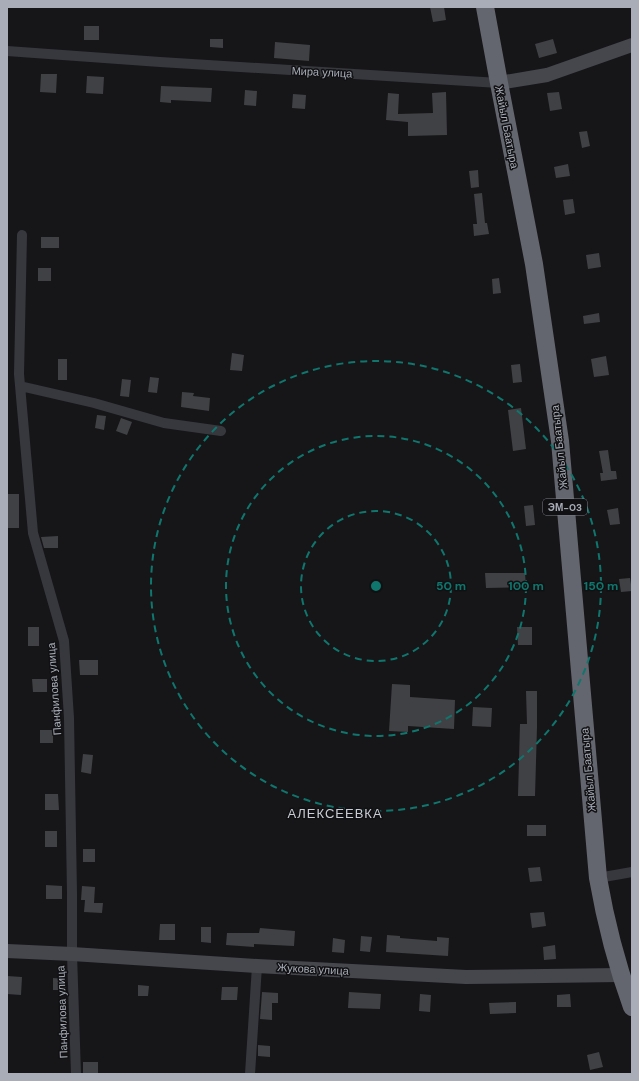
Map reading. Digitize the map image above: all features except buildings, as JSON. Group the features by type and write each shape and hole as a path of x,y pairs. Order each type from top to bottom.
{"highway":[{"name":"Жайыл Баатыра","path":"485,7 498,83 534,264 560,441 598,878 607,928 620,975 632,1007"}],"street":[{"name":"Мира улица","path":"7,52 498,83 547,75 632,45"},
{"name":"Панфилова улица","path":"22,235 19,374 33,533 64,641 69,718 72,954 76,1074"},
{"path":"20,386 94,403 164,423 221,430"},
{"path":"598,878 632,872"},
{"name":"Жукова улица","path":"7,951 466,977 620,975"},
{"path":"250,1074 257,966"}],"district":[{"name":"АЛЕКСЕЕВКА","path":"335,813"}]}
